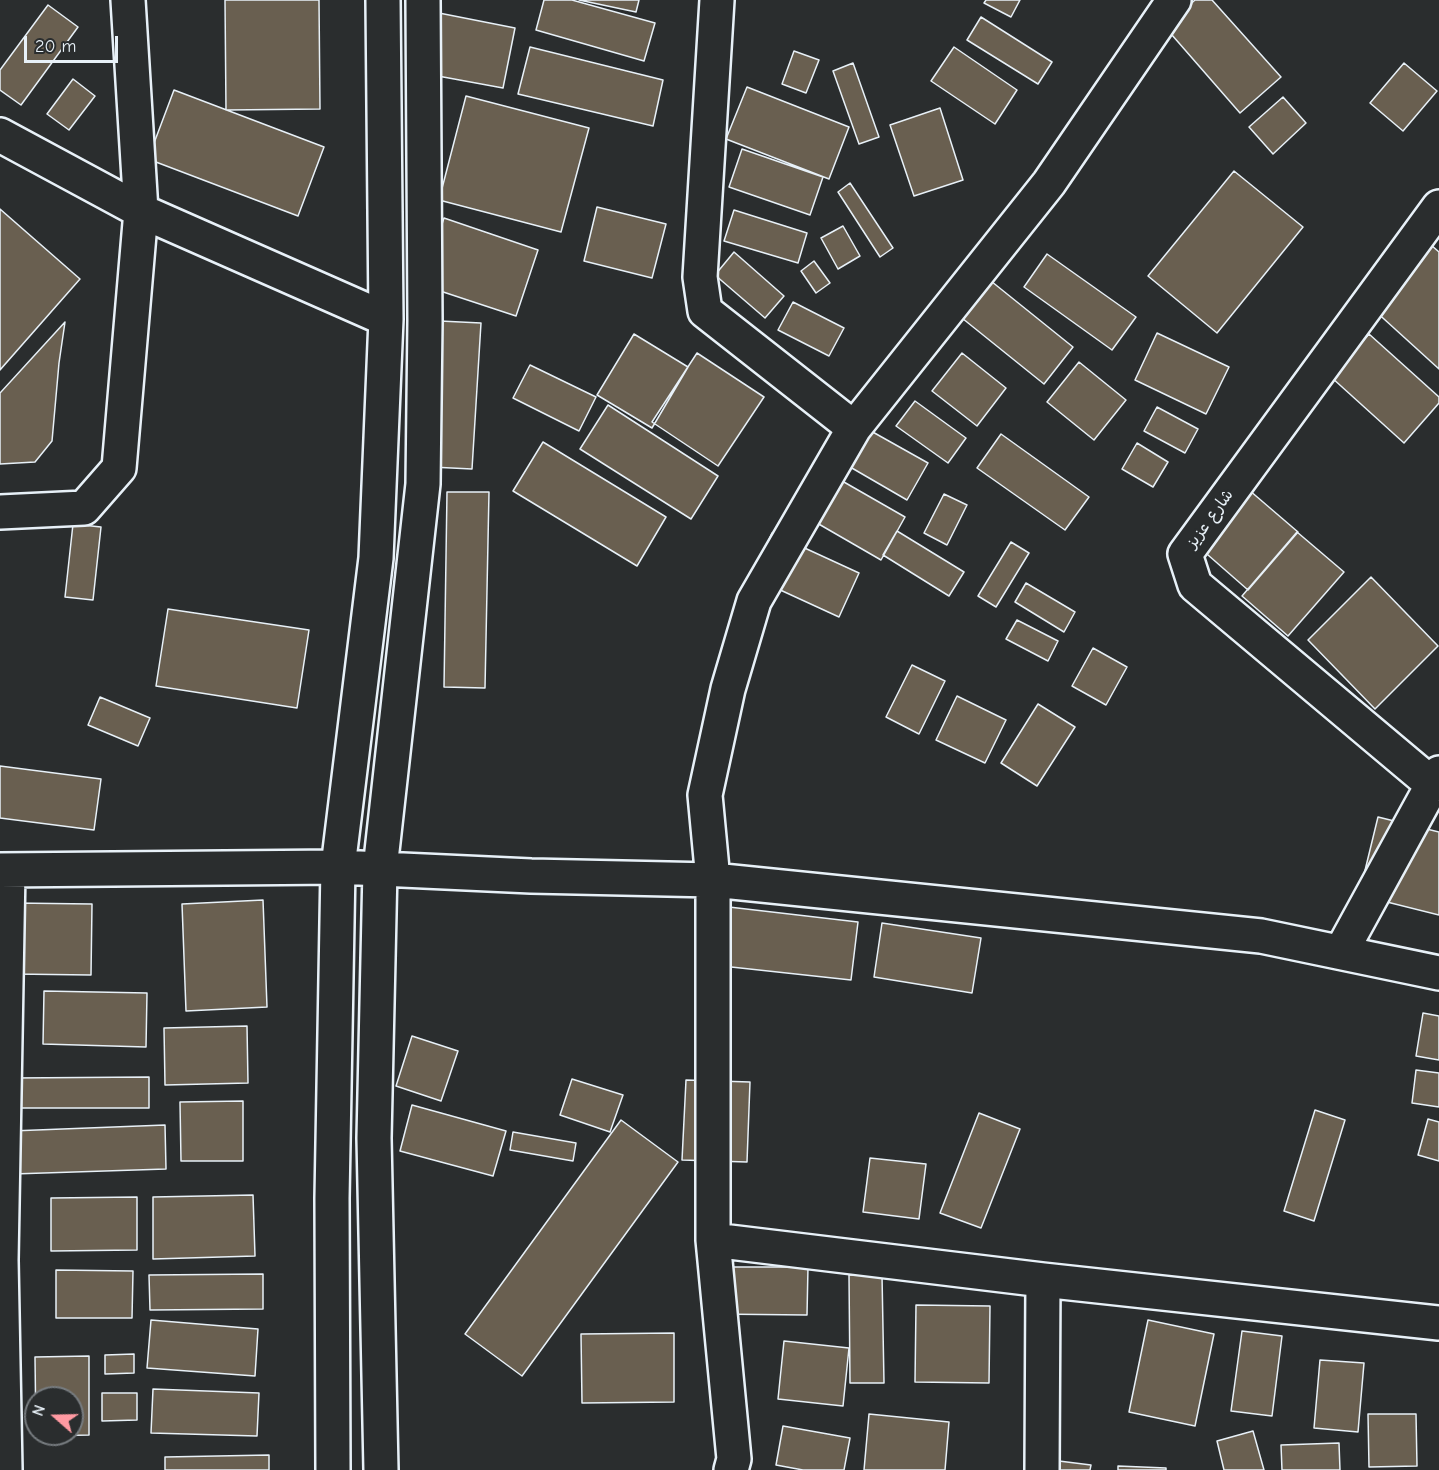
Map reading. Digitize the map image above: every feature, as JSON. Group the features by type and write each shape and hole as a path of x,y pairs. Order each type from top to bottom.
{"street":[{"path":"0,512 84,508 119,468 141,211 128,0"},
{"path":"333,1470 332,1198 338,867 376,558 386,319 383,0"},
{"path":"381,1470 374,1138 380,869 423,484 425,321 423,0"},
{"path":"717,0 700,277 705,311 854,428"},
{"path":"731,1470 734,1459 713,1240 713,880 705,795 728,689 754,601 854,428 1049,183 1174,0"},
{"path":"0,135 141,211 386,319"},
{"name":"شارع عزيز","path":"1436,779 1195,585 1185,554 1439,207"},
{"path":"1341,952 1436,779"},
{"path":"6,1470 0,1260 4,870 338,867 531,876 713,880 1262,936 1439,973"},
{"path":"713,1240 1043,1281 1439,1323"},
{"path":"1042,1470 1043,1281"}],"building":[{"path":"225,0 319,0 320,109 226,110"},
{"path":"544,0 572,0 655,23 644,61 536,30"},
{"path":"579,0 639,0 636,12"},
{"path":"986,0 1020,0 1011,17 984,3"},
{"path":"1195,0 1212,0 1281,77 1240,113 1165,27"},
{"path":"48,5 78,27 21,105 0,90 0,70"},
{"path":"439,13 515,28 503,88 427,74"},
{"path":"981,17 1052,62 1038,84 967,40"},
{"path":"530,47 663,80 653,126 518,94"},
{"path":"954,47 1017,90 995,124 931,81"},
{"path":"794,51 819,60 806,93 782,84"},
{"path":"853,63 879,137 859,144 833,71"},
{"path":"1404,63 1437,91 1403,131 1370,103"},
{"path":"73,79 95,96 69,130 47,114"},
{"path":"747,87 849,127 829,179 726,139"},
{"path":"174,90 324,147 298,216 148,159"},
{"path":"466,96 589,128 561,232 439,200"},
{"path":"1283,97 1306,123 1273,154 1249,127"},
{"path":"940,108 963,180 914,196 890,125"},
{"path":"742,149 823,177 810,215 729,187"},
{"path":"1234,171 1303,227 1217,333 1148,276"},
{"path":"850,183 893,248 880,257 838,192"},
{"path":"597,207 666,224 652,278 584,261"},
{"path":"0,209 80,279 0,370"},
{"path":"734,210 807,233 798,263 724,241"},
{"path":"444,218 538,250 516,316 422,285"},
{"path":"843,226 860,256 838,269 821,238"},
{"path":"1431,245 1439,252 1439,369 1373,309"},
{"path":"734,252 784,296 765,318 715,275"},
{"path":"1047,254 1136,317 1112,350 1024,287"},
{"path":"814,261 830,283 816,293 801,271"},
{"path":"976,269 1073,347 1044,384 947,306"},
{"path":"793,302 844,328 829,356 778,330"},
{"path":"440,321 481,323 472,469 431,467"},
{"path":"65,322 52,441 35,462 0,464 0,393"},
{"path":"1157,333 1229,367 1206,414 1135,380"},
{"path":"634,334 688,367 652,428 597,395"},
{"path":"1369,334 1439,397 1439,403 1404,443 1331,377"},
{"path":"697,353 764,397 718,466 652,422"},
{"path":"962,353 1006,388 977,426 932,391"},
{"path":"1079,362 1126,400 1094,440 1047,402"},
{"path":"530,365 596,397 579,431 513,398"},
{"path":"915,401 966,438 948,463 896,426"},
{"path":"608,405 718,476 691,519 580,449"},
{"path":"1157,407 1198,429 1185,453 1144,431"},
{"path":"846,417 928,463 907,500 826,453"},
{"path":"1001,434 1089,497 1065,530 977,468"},
{"path":"543,442 666,517 637,566 513,491"},
{"path":"1137,443 1168,462 1153,487 1122,469"},
{"path":"816,466 905,517 881,560 791,508"},
{"path":"1242,484 1298,532 1248,590 1192,541"},
{"path":"447,492 489,492 485,688 444,687"},
{"path":"944,494 967,505 947,545 924,533"},
{"path":"73,524 101,527 93,600 65,597"},
{"path":"897,531 964,572 949,596 883,555"},
{"path":"1297,532 1344,572 1288,636 1242,596"},
{"path":"772,533 859,573 839,617 752,577"},
{"path":"1011,542 1029,553 996,607 978,596"},
{"path":"1371,577 1438,646 1375,709 1308,640"},
{"path":"1026,583 1075,612 1064,632 1015,602"},
{"path":"168,609 309,630 297,708 156,686"},
{"path":"1017,620 1058,641 1048,661 1006,639"},
{"path":"1093,648 1127,667 1106,705 1072,686"},
{"path":"912,665 945,681 919,734 886,717"},
{"path":"957,696 1006,720 985,763 936,740"},
{"path":"100,697 150,718 138,746 88,725"},
{"path":"1038,704 1075,727 1037,786 1001,763"},
{"path":"0,766 101,779 94,830 0,818"},
{"path":"1378,817 1439,832 1439,915 1359,895"},
{"path":"263,900 267,1007 186,1011 182,904"},
{"path":"14,903 92,904 91,975 13,974"},
{"path":"729,907 858,922 851,980 722,966"},
{"path":"882,923 981,938 972,993 874,977"},
{"path":"44,991 147,993 146,1047 43,1044"},
{"path":"1423,1013 1439,1016 1439,1060 1416,1056"},
{"path":"247,1026 248,1083 165,1085 164,1028"},
{"path":"412,1036 458,1051 441,1101 396,1086"},
{"path":"1416,1070 1439,1073 1439,1107 1412,1103"},
{"path":"149,1077 149,1108 12,1108 12,1078"},
{"path":"572,1079 623,1095 610,1132 560,1115"},
{"path":"686,1080 750,1082 747,1162 682,1160"},
{"path":"243,1101 243,1161 181,1161 180,1102"},
{"path":"412,1105 506,1131 493,1176 400,1151"},
{"path":"1315,1110 1345,1120 1314,1221 1284,1211"},
{"path":"979,1113 1020,1129 981,1228 940,1213"},
{"path":"1428,1119 1439,1122 1439,1161 1418,1155"},
{"path":"621,1120 678,1162 522,1376 465,1334"},
{"path":"165,1125 166,1169 13,1174 11,1131"},
{"path":"513,1132 576,1143 573,1161 510,1150"},
{"path":"870,1158 926,1164 919,1219 863,1212"},
{"path":"253,1195 255,1256 153,1259 153,1197"},
{"path":"137,1197 137,1250 51,1251 51,1198"},
{"path":"714,1267 808,1267 807,1315 713,1314"},
{"path":"56,1270 133,1271 132,1318 56,1318"},
{"path":"263,1274 263,1309 150,1310 149,1275"},
{"path":"849,1275 882,1275 884,1383 850,1383"},
{"path":"916,1305 990,1306 989,1383 915,1382"},
{"path":"151,1320 258,1329 255,1376 147,1368"},
{"path":"1148,1320 1214,1334 1195,1426 1129,1412"},
{"path":"1242,1331 1282,1336 1272,1416 1231,1411"},
{"path":"674,1333 674,1402 582,1403 581,1334"},
{"path":"784,1341 849,1348 843,1406 778,1399"},
{"path":"134,1354 134,1373 105,1374 105,1355"},
{"path":"89,1356 89,1435 84,1435 84,1386 35,1386 35,1357"},
{"path":"1320,1360 1364,1363 1358,1432 1314,1428"},
{"path":"153,1389 259,1393 257,1436 151,1433"},
{"path":"102,1393 137,1393 137,1420 102,1421"},
{"path":"869,1414 949,1422 945,1470 864,1470"},
{"path":"1368,1414 1416,1414 1417,1466 1369,1467"},
{"path":"783,1426 850,1438 844,1470 803,1470 776,1465"},
{"path":"1253,1431 1264,1470 1224,1470 1217,1441"},
{"path":"1339,1443 1340,1470 1282,1470 1281,1445"},
{"path":"269,1455 269,1470 165,1470 165,1457"},
{"path":"1051,1460 1091,1465 1090,1470 1050,1470"},
{"path":"1118,1466 1166,1468 1166,1470 1118,1470"}]}
